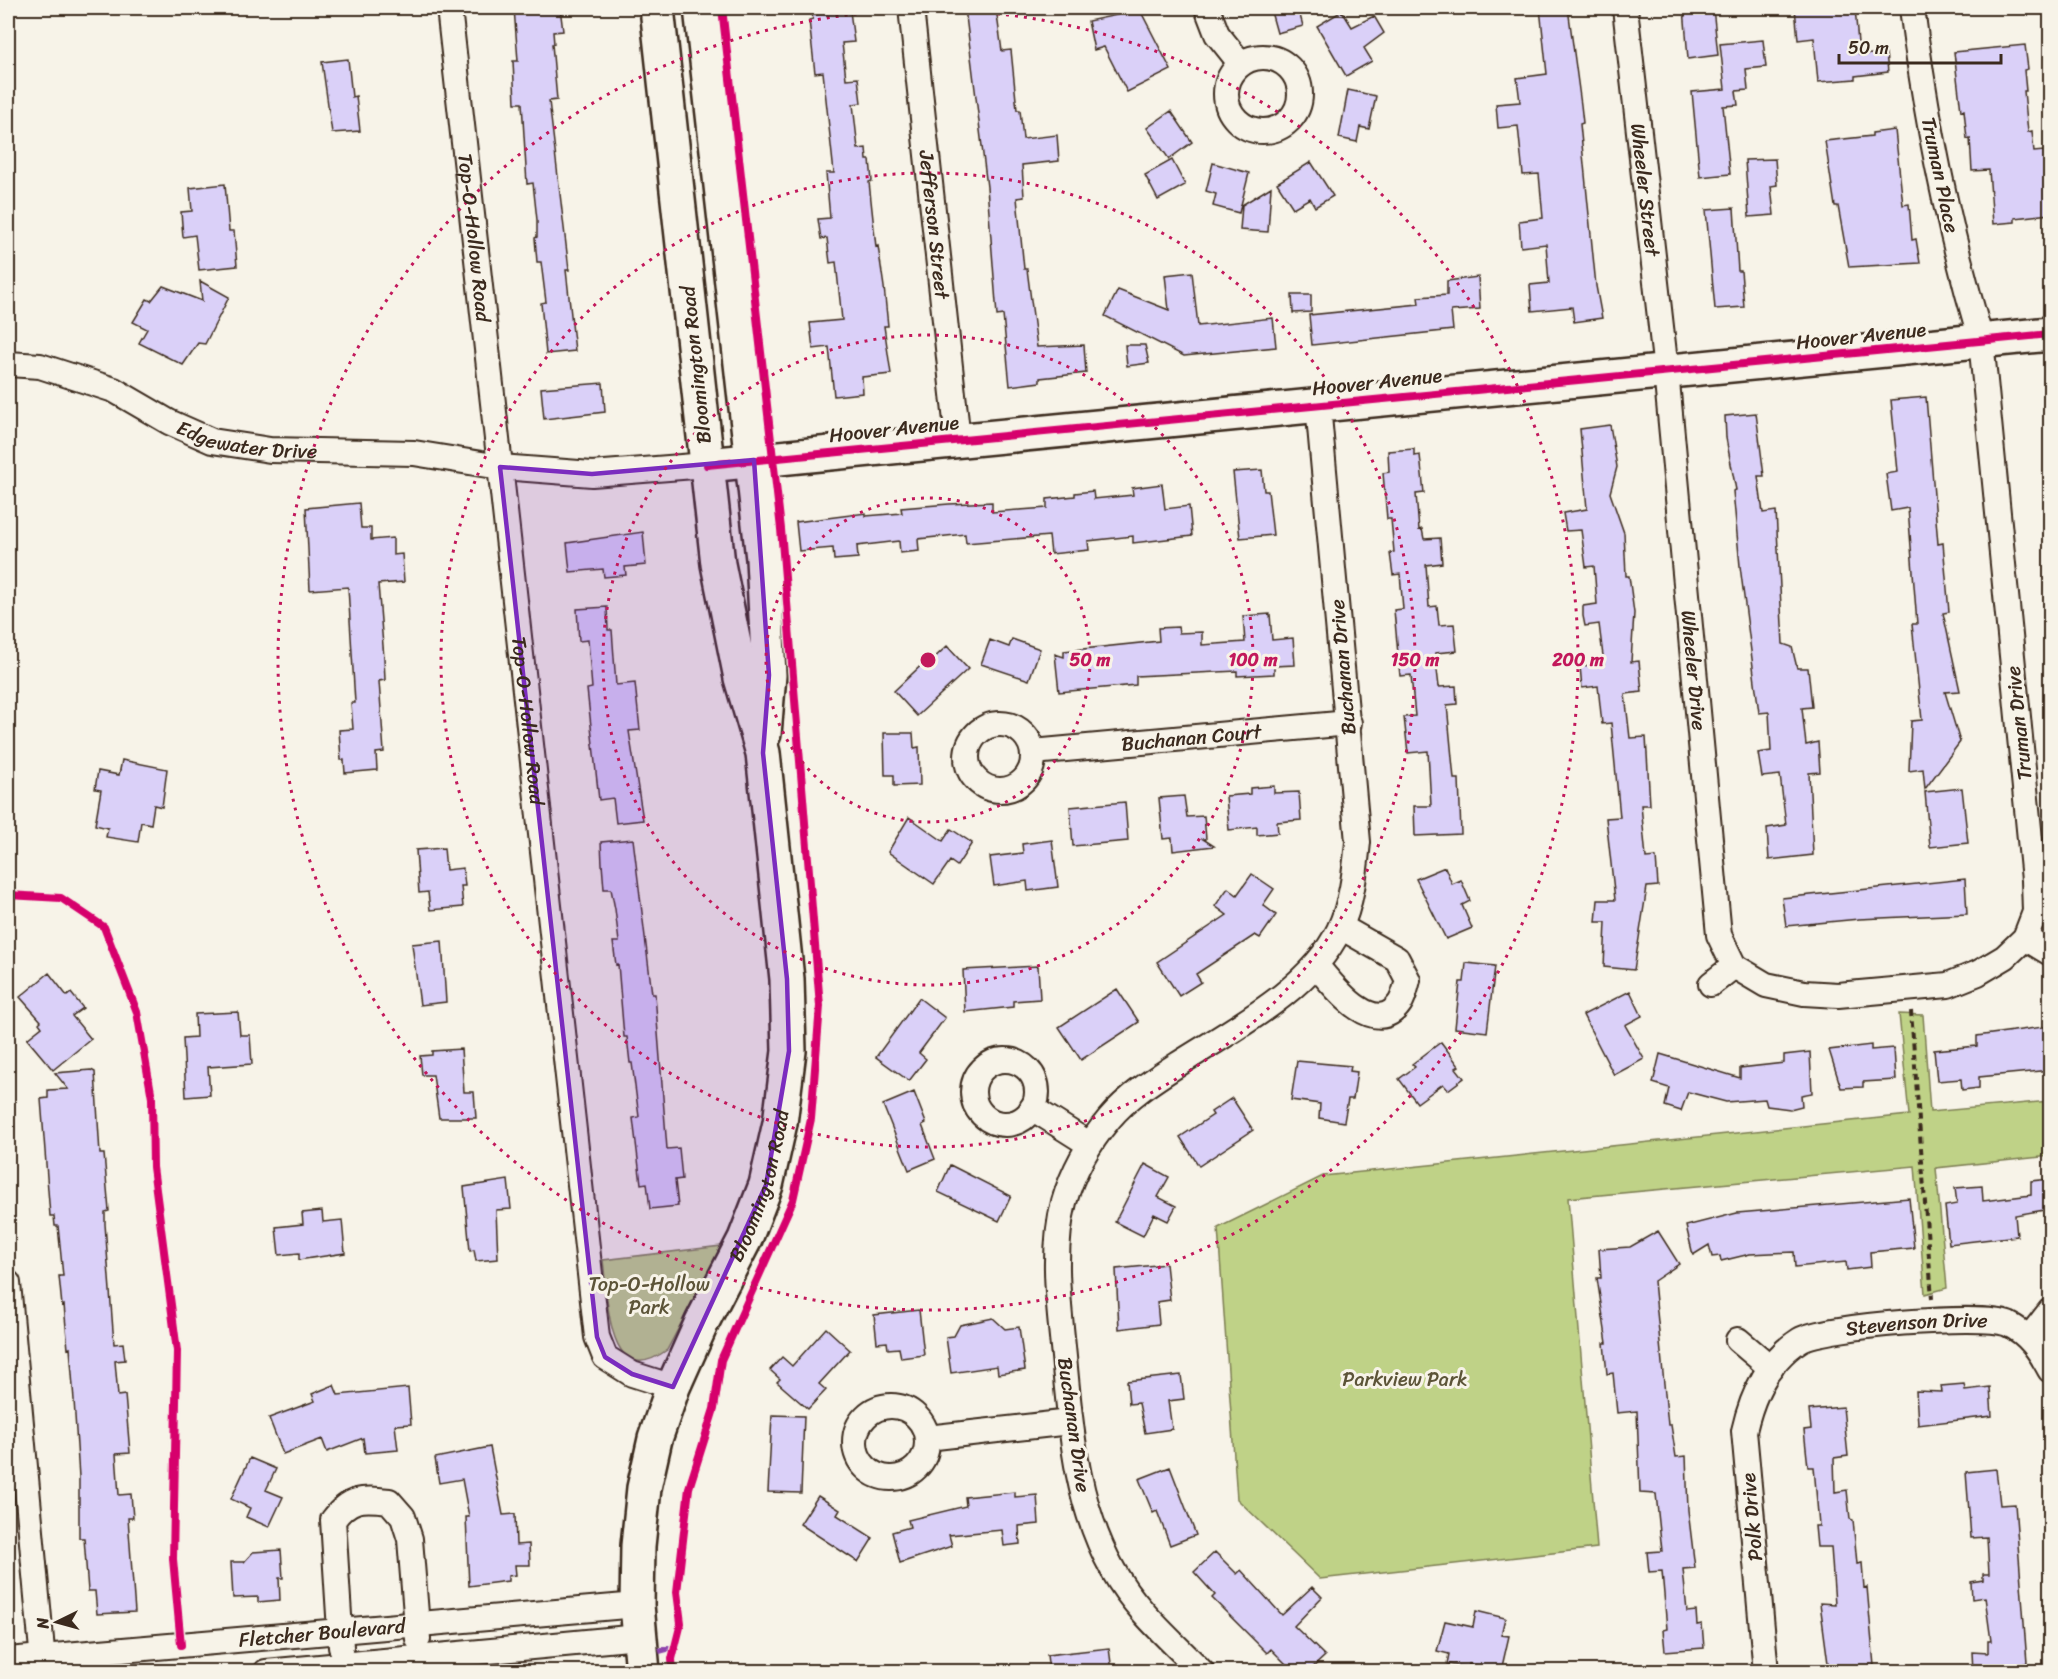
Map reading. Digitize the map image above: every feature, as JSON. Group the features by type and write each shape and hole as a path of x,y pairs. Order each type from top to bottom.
{"street":[{"name":"Top-O-Hollow Road","path":"449,8 597,1337 605,1357 632,1374 673,1387"},
{"name":"Bloomington Road","path":"643,1671 637,1605 638,1546 644,1488 655,1439 673,1387 702,1322 745,1239 766,1185 780,1123 789,1051 787,979 763,753 741,678 718,564 657,8"},
{"name":"Bloomington Road","path":"701,8 754,460 769,675 763,753"},
{"name":"Jefferson Street","path":"912,8 958,440"},
{"path":"1207,8 1217,34 1241,64"},
{"name":"Wheeler Street","path":"1625,8 1666,371"},
{"name":"Truman Place","path":"1912,8 1920,78 1938,175 1962,276 1981,340"},
{"name":"Hoover Avenue","path":"500,467 592,474 707,465 2050,334"},
{"name":"Truman Drive","path":"1734,966 1766,985 1804,993 1838,995 1948,985 1978,973 2005,957 2025,938 2035,912 2034,880 1981,340"},
{"name":"Edgewater Drive","path":"8,364 40,366 114,390 169,422 212,441 270,450 414,453 500,467"},
{"name":"Wheeler Drive","path":"1666,371 1719,935 1734,966"},
{"name":"Buchanan Drive","path":"1202,1671 1138,1606 1114,1572 1096,1536 1082,1495 1070,1422 1056,1283 1058,1236 1064,1203 1076,1169 1089,1144 1110,1116 1137,1093 1269,1006 1316,965 1330,947 1341,927 1353,886 1358,842 1349,723 1318,405"},
{"name":"Buchanan Court","path":"1033,752 1349,723"},
{"path":"1316,965 1347,1001 1364,1014 1385,1014 1400,1003 1408,980 1397,959 1341,927"},
{"path":"2025,938 2050,953"},
{"path":"1711,984 1734,966"},
{"path":"1032,1108 1089,1144"},
{"path":"8,1283 43,1664"},
{"path":"2029,1338 2050,1311"},
{"name":"Stevenson Drive","path":"1771,1368 1802,1339 1827,1332 1934,1321 1981,1319 2007,1324 2029,1338 2050,1371"},
{"path":"1738,1340 1771,1368"},
{"name":"Polk Drive","path":"1766,1671 1744,1431 1749,1407 1771,1368"},
{"path":"927,1438 1070,1422"},
{"path":"342,1665 333,1520 344,1505 364,1498 389,1501 403,1517 410,1539 419,1658"},
{"name":"Fletcher Boulevard","path":"8,1660 43,1664 340,1631 637,1605"},
{"name":"Fletcher Boulevard","path":"266,1671 639,1637"}],"path":[{"path":"1909,988 1934,1321"}],"highlighted area":[{"path":"754,460 769,675 763,753 787,979 789,1051 766,1185 673,1387 632,1374 605,1357 597,1337 500,467 592,474"}],"green space":[{"name":"Parkview Park","path":"1899,1014 1923,1015 1930,1112 2050,1101 2050,1156 1936,1168 1947,1288 1925,1294 1915,1166 1568,1198 1597,1548 1320,1579 1237,1499 1218,1228 1323,1176 1909,1115"},
{"name":"Top-O-Hollow Park","path":"722,1246 667,1350 647,1360 632,1360 621,1350 614,1335 609,1316 603,1260"}],"building":[{"path":"514,8 560,8 563,31 553,32 554,44 552,44 557,100 549,101 569,270 566,270 575,351 546,354 541,303 546,302 541,262 537,262 535,238 537,237 537,220 533,183 527,184 522,103 515,103 513,61 518,61"},
{"path":"965,8 996,8 1002,51 1011,50 1017,110 1020,110 1023,139 1057,135 1059,161 1022,165 1024,197 1017,198 1024,269 1027,269 1037,347 1084,345 1086,373 1040,378 1040,382 1010,386 1003,315 997,316 987,187"},
{"path":"1115,8 1139,8 1171,70 1127,92 1104,47 1094,50 1088,21 1117,15"},
{"path":"1270,8 1298,8 1303,26 1277,33"},
{"path":"1540,8 1568,8 1583,123 1580,124 1596,286 1602,318 1574,322 1572,307 1532,311 1530,285 1549,283 1546,244 1521,247 1519,221 1543,218 1539,174 1523,175 1518,126 1498,128 1496,104 1520,102 1517,78 1547,74"},
{"path":"1684,8 1713,8 1718,55 1688,59"},
{"path":"1795,8 1855,8 1859,55 1886,53 1888,72 1855,76 1855,79 1818,82 1814,38 1798,40"},
{"path":"850,11 854,42 842,43 846,79 858,78 861,103 853,104 858,149 866,148 867,160 870,160 872,181 869,182 876,247 878,246 884,287 888,326 884,326 891,374 862,377 863,393 834,396 829,347 813,349 810,323 842,320 836,262 830,263 827,238 821,239 818,219 830,218 826,173 834,173 823,72 815,73 809,20 813,19 812,15"},
{"path":"1342,11 1352,27 1374,16 1384,33 1364,48 1372,61 1346,76 1317,26"},
{"path":"1763,40 1766,67 1746,69 1748,90 1736,91 1738,105 1723,106 1730,174 1700,177 1692,92 1725,89 1720,44"},
{"path":"2025,45 2028,69 2024,70 2026,91 2024,91 2028,132 2032,131 2034,152 2044,151 2050,192 2050,214 2015,218 2015,222 1993,224 1989,170 1972,171 1970,138 1967,139 1964,110 1961,111 1954,52"},
{"path":"348,59 352,97 356,96 360,131 332,133 322,62"},
{"path":"1348,90 1376,96 1369,129 1360,127 1357,142 1339,138"},
{"path":"1171,111 1192,142 1169,159 1147,128"},
{"path":"1895,130 1903,205 1909,204 1912,240 1916,239 1920,263 1849,267 1838,206 1835,206 1825,141 1872,136 1872,133"},
{"path":"1775,159 1777,185 1771,186 1774,215 1749,217 1745,160"},
{"path":"1172,160 1185,185 1158,200 1145,175"},
{"path":"1311,162 1333,196 1315,207 1310,198 1293,208 1277,183"},
{"path":"1213,163 1249,173 1239,213 1213,206 1216,194 1206,191"},
{"path":"225,184 229,231 234,231 237,266 199,270 195,235 183,237 181,212 192,211 190,188"},
{"path":"1271,187 1268,232 1240,230 1242,205"},
{"path":"1734,208 1738,271 1741,271 1744,307 1715,309 1706,210"},
{"path":"1192,272 1198,326 1273,318 1276,347 1184,356 1105,316 1118,290 1169,310 1165,275"},
{"path":"1478,277 1480,309 1451,311 1453,330 1312,345 1309,315 1419,304 1418,297 1447,295 1447,281"},
{"path":"200,281 229,297 205,344 198,343 183,365 139,343 147,329 133,322 147,299 151,301 163,286 202,301"},
{"path":"1292,295 1311,295 1311,312 1293,313"},
{"path":"1125,345 1145,345 1149,363 1127,366"},
{"path":"603,383 605,412 544,419 541,388"},
{"path":"1926,397 1938,544 1943,543 1949,612 1943,613 1960,691 1945,692 1960,742 1925,789 1923,769 1909,771 1911,721 1922,720 1912,624 1917,624 1908,508 1891,511 1886,474 1898,472 1891,400"},
{"path":"1756,413 1764,476 1758,476 1763,513 1776,511 1783,644 1792,647 1797,668 1808,668 1812,707 1802,708 1806,745 1818,742 1820,772 1809,773 1813,855 1769,860 1767,828 1786,825 1780,775 1762,777 1758,753 1771,751 1769,712 1759,713 1740,566 1733,491 1736,490 1726,438 1725,416"},
{"path":"1610,425 1617,467 1610,493 1624,533 1626,576 1629,576 1634,613 1631,662 1639,661 1642,692 1625,694 1630,738 1646,737 1650,805 1641,805 1646,858 1656,857 1658,886 1647,887 1634,970 1604,967 1606,922 1596,922 1598,900 1615,900 1606,818 1620,817 1611,723 1602,724 1598,686 1582,688 1580,666 1604,664 1599,624 1585,626 1583,616 1583,606 1597,604 1594,566 1586,567 1581,530 1566,531 1563,513 1587,509 1580,429"},
{"path":"1414,449 1414,456 1420,455 1424,493 1416,494 1419,530 1422,529 1424,539 1440,538 1442,563 1426,565 1429,607 1437,606 1439,625 1454,624 1457,651 1435,653 1439,687 1456,686 1457,704 1447,705 1454,779 1459,779 1461,834 1415,836 1414,806 1431,806 1428,751 1408,753 1404,717 1415,716 1411,675 1400,676 1394,610 1403,609 1400,574 1393,575 1390,553 1394,552 1391,519 1387,519 1383,473 1389,472 1388,451"},
{"path":"1262,470 1264,491 1268,491 1273,535 1240,538 1233,472"},
{"path":"1162,484 1165,509 1189,506 1192,536 1133,543 1133,536 1088,541 1089,550 1051,554 1049,536 966,543 965,534 918,539 919,551 900,553 899,541 857,546 858,558 834,560 833,548 799,551 796,522 866,513 866,516 902,513 901,508 949,504 992,502 992,512 1047,508 1047,499 1075,496 1075,493 1093,491 1094,499 1133,495 1132,488"},
{"path":"359,503 361,528 371,528 371,540 393,538 393,555 402,554 404,582 378,584 385,680 379,681 384,752 376,753 377,770 345,773 344,760 341,760 339,730 353,729 351,703 355,703 348,587 310,590 306,508"},
{"path":"643,532 646,565 625,567 626,575 604,577 603,569 570,572 567,543"},
{"path":"607,607 608,630 612,630 616,685 635,683 640,730 629,731 643,820 616,823 613,798 599,800 587,689 592,688 588,640 579,641 577,609"},
{"path":"1270,614 1272,640 1293,638 1295,665 1274,666 1274,674 1237,676 1237,671 1136,676 1136,685 1059,692 1055,654 1064,657 1064,651 1159,641 1158,628 1178,627 1179,633 1202,632 1202,645 1245,642 1243,616"},
{"path":"1012,639 1040,649 1029,680 981,664 990,640 1009,647"},
{"path":"947,646 968,669 917,716 894,691 930,657 932,660"},
{"path":"884,733 913,733 914,748 919,747 920,785 894,786 894,775 885,775"},
{"path":"122,760 167,769 162,807 154,805 151,824 141,822 138,842 106,837 108,828 95,825 101,790 95,789 98,771 119,775"},
{"path":"1274,786 1274,793 1299,792 1301,820 1277,822 1278,833 1257,835 1257,827 1229,830 1226,796 1250,794 1250,788"},
{"path":"1962,788 1968,843 1930,847 1925,792"},
{"path":"1184,796 1187,817 1204,816 1206,839 1203,839 1214,846 1173,851 1172,838 1163,839 1159,798"},
{"path":"1125,802 1128,841 1073,846 1070,807"},
{"path":"909,817 943,841 951,829 972,843 957,866 950,861 934,884 888,852"},
{"path":"633,839 652,994 655,994 667,1149 679,1148 682,1179 675,1180 678,1206 650,1209 647,1183 641,1184 633,1118 639,1117 632,1063 630,1063 627,1037 624,1037 618,964 616,965 613,942 619,942 615,909 611,889 604,889 602,864 601,842"},
{"path":"1052,840 1058,887 1028,891 1027,881 994,886 990,857 1023,853 1022,844"},
{"path":"444,848 446,870 463,868 465,886 461,886 463,907 430,910 428,892 419,893 416,850"},
{"path":"1445,867 1452,884 1461,880 1470,901 1462,905 1472,928 1446,939 1416,879"},
{"path":"1252,874 1274,889 1263,905 1276,915 1260,938 1255,935 1196,974 1201,982 1179,996 1157,962 1227,915 1215,906 1228,888 1237,895"},
{"path":"1965,879 1967,914 1859,919 1786,926 1782,898"},
{"path":"442,941 446,1002 420,1005 412,944"},
{"path":"1466,963 1495,966 1487,1032 1455,1028 1460,982 1464,982"},
{"path":"1038,966 1040,999 1013,1001 1013,1007 965,1012 963,970"},
{"path":"49,973 67,996 71,993 83,1008 72,1016 91,1039 53,1070 27,1039 42,1027 39,1023 41,1021 20,997"},
{"path":"1117,989 1139,1022 1081,1060 1059,1027"},
{"path":"1630,991 1642,1016 1625,1025 1644,1059 1614,1075 1583,1015"},
{"path":"919,998 945,1018 919,1053 926,1059 909,1081 876,1057"},
{"path":"238,1012 240,1035 250,1035 252,1064 208,1067 210,1095 186,1097 183,1038 196,1037 195,1014"},
{"path":"2050,1026 2050,1070 1979,1077 1979,1088 1962,1090 1961,1079 1937,1081 1934,1050 1977,1046 1977,1036"},
{"path":"1441,1042 1459,1066 1456,1068 1464,1078 1448,1090 1443,1084 1417,1103 1399,1079 1415,1067 1412,1064"},
{"path":"1871,1045 1871,1050 1894,1048 1896,1080 1863,1082 1863,1087 1841,1088 1829,1050"},
{"path":"461,1049 464,1092 474,1092 476,1118 439,1118 433,1075 422,1075 420,1056 432,1055 432,1051"},
{"path":"1810,1052 1812,1093 1801,1095 1802,1106 1790,1109 1767,1106 1765,1099 1726,1102 1688,1092 1681,1111 1665,1106 1669,1088 1653,1083 1660,1054 1740,1078 1740,1068 1784,1063 1784,1055"},
{"path":"1297,1061 1351,1066 1350,1071 1357,1072 1353,1099 1348,1099 1344,1122 1319,1118 1320,1104 1291,1100"},
{"path":"91,1070 95,1072 100,1154 104,1154 109,1211 105,1212 105,1224 114,1344 123,1343 125,1360 115,1361 118,1396 125,1395 130,1453 116,1454 119,1495 131,1494 133,1518 128,1518 135,1612 97,1614 95,1591 88,1591 84,1538 79,1538 79,1477 70,1348 68,1349 59,1276 63,1276 58,1226 55,1226 54,1216 50,1216 41,1099 48,1098 48,1090 68,1089 55,1073"},
{"path":"914,1092 926,1123 922,1125 935,1159 909,1170 883,1105"},
{"path":"1232,1098 1253,1130 1199,1166 1180,1137 1213,1115 1211,1112"},
{"path":"1145,1164 1169,1177 1158,1197 1176,1206 1168,1221 1154,1214 1143,1236 1115,1222"},
{"path":"950,1165 1011,1196 999,1221 938,1192"},
{"path":"2050,1179 2050,1209 2015,1215 2017,1236 1949,1244 1945,1206 1957,1204 1955,1188 1982,1186 1983,1201 2031,1195 2031,1181"},
{"path":"508,1180 511,1209 496,1210 498,1259 476,1261 474,1250 470,1251 464,1187"},
{"path":"1909,1198 1914,1248 1870,1252 1871,1267 1847,1270 1846,1262 1795,1267 1794,1252 1750,1254 1721,1261 1720,1256 1712,1257 1709,1245 1693,1255 1686,1226 1737,1213"},
{"path":"322,1211 323,1222 342,1220 345,1253 299,1260 299,1253 279,1255 276,1227 303,1224 302,1213"},
{"path":"1658,1231 1679,1264 1654,1281 1668,1425 1671,1425 1676,1457 1686,1456 1688,1510 1695,1568 1683,1569 1687,1612 1696,1611 1697,1625 1702,1624 1704,1648 1665,1651 1663,1630 1667,1629 1662,1571 1649,1572 1647,1552 1662,1551 1656,1494 1640,1493 1637,1411 1617,1413 1613,1373 1607,1374 1604,1343 1607,1343 1597,1278 1601,1278 1599,1249 1630,1247"},
{"path":"1166,1264 1170,1300 1157,1302 1159,1324 1119,1329 1116,1269"},
{"path":"919,1310 924,1355 901,1358 899,1348 888,1349 887,1342 877,1343 874,1315"},
{"path":"993,1318 1005,1329 1019,1327 1025,1370 998,1374 997,1366 951,1373 946,1337 954,1336 960,1325"},
{"path":"826,1328 850,1350 819,1384 826,1390 808,1409 777,1382 780,1379 770,1370 782,1357 792,1366"},
{"path":"1181,1375 1184,1399 1168,1401 1172,1429 1145,1433 1139,1403 1129,1404 1127,1381"},
{"path":"1964,1384 1965,1390 1990,1387 1992,1416 1918,1425 1916,1391 1942,1392 1941,1386"},
{"path":"334,1385 338,1395 408,1388 411,1424 395,1425 398,1450 365,1453 363,1438 327,1452 322,1439 283,1454 269,1418 315,1401 312,1394"},
{"path":"1843,1407 1848,1456 1834,1458 1835,1492 1847,1490 1850,1519 1853,1520 1857,1564 1862,1563 1864,1588 1867,1587 1874,1666 1858,1668 1859,1671 1829,1671 1820,1603 1835,1604 1831,1547 1817,1547 1815,1526 1819,1526 1814,1467 1808,1467 1804,1430 1811,1429 1809,1410"},
{"path":"772,1415 804,1416 801,1493 768,1492"},
{"path":"490,1447 503,1515 515,1514 516,1545 529,1544 530,1565 515,1565 516,1575 508,1576 508,1581 469,1586 466,1517 469,1517 462,1479 439,1483 435,1458"},
{"path":"250,1458 276,1469 266,1490 283,1497 269,1527 246,1517 250,1508 231,1499"},
{"path":"1170,1467 1196,1535 1170,1545 1157,1511 1153,1513 1139,1479"},
{"path":"1996,1469 2000,1505 2015,1504 2027,1663 2004,1667 2004,1671 1973,1671 1972,1652 1988,1653 1988,1641 1991,1641 1985,1597 1972,1599 1971,1582 1983,1580 1983,1574 1989,1574 1987,1537 1971,1538 1966,1472"},
{"path":"1015,1492 1015,1497 1037,1495 1039,1524 1019,1526 1020,1544 1004,1546 1002,1530 949,1535 952,1546 900,1563 892,1532 910,1527 908,1520 966,1506 965,1497"},
{"path":"818,1496 840,1510 837,1515 873,1538 858,1562 800,1524"},
{"path":"281,1550 283,1578 279,1578 280,1600 258,1602 258,1597 233,1598 231,1562 244,1562 253,1552"},
{"path":"1215,1552 1237,1574 1241,1570 1282,1615 1312,1587 1322,1597 1294,1626 1325,1656 1309,1671 1293,1671 1271,1649 1267,1653 1212,1598 1215,1595 1194,1572"},
{"path":"1476,1611 1505,1618 1501,1635 1509,1636 1501,1671 1469,1664 1468,1667 1447,1664 1449,1654 1437,1651 1445,1621 1473,1627"},
{"path":"1109,1648 1112,1671 1049,1671 1047,1655"}],"marked path":[{"path":"659,1651 675,1647"}],"cycle path":[{"path":"673,1672 672,1659 681,1623 677,1592 689,1488 714,1409 721,1360 793,1200 811,1119 820,1006 781,529 722,8"},
{"path":"707,465 2050,334"},
{"path":"8,895 61,898 104,927 137,1012 152,1098 153,1167 177,1351 173,1559 181,1645"}]}
